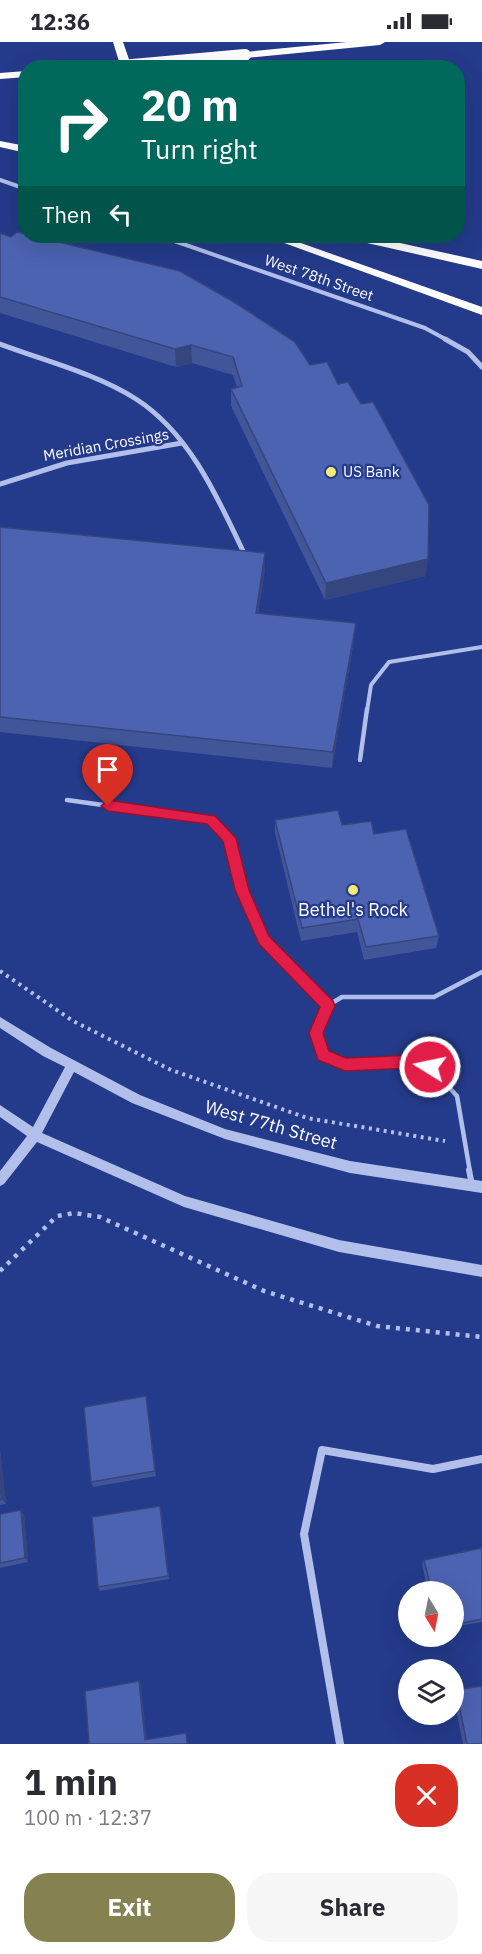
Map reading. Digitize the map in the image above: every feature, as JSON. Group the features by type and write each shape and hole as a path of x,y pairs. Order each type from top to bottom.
{"highway":[{"path":"118,42 124,60"},
{"path":"188,60 380,42"},
{"path":"0,76 18,75"},
{"path":"0,144 18,148"},
{"path":"291,243 482,311"},
{"path":"388,243 482,262"},
{"path":"409,243 482,262"}],"street":[{"path":"0,180 18,186"},
{"name":"West 78th Street","path":"180,243 425,328 468,352 482,366"},
{"name":"Meridian Crossings","path":"0,344 115,388 150,409 182,443 212,483 243,551"},
{"name":"Meridian Crossings","path":"0,484 30,472 86,458 182,443"},
{"name":"West 77th Street","path":"0,1022 71,1066 136,1099 225,1134 350,1167 477,1187"},
{"path":"0,1180 35,1135 71,1066"},
{"path":"0,1110 35,1135 184,1201 339,1246 482,1271"},
{"path":"340,1744 304,1534 322,1450 433,1469 482,1460"}],"lane":[{"path":"360,760 371,685 389,662 482,647"},
{"path":"67,800 210,820 229,838 242,890 264,940 327,1006"},
{"path":"477,1187 465,1143 457,1096 430,1067 414,1061 345,1065 324,1055 316,1033 327,1006 342,997 369,999 434,997 482,972"}],"path":[{"path":"0,971 73,1021 171,1070 307,1118 425,1140 465,1143"},
{"path":"0,1271 57,1216 82,1213 100,1217 264,1291 321,1309 377,1326 482,1337"}],"building":[{"name":"US Bank","path":"17,232 18,243 62,243 180,271 234,302 295,342 310,365 327,362 338,384 348,382 361,404 373,402 429,505 428,559 326,583 231,389 242,386 233,357 191,345 175,349 0,297 0,233 11,237"},
{"path":"0,527 265,553 256,613 356,623 333,752 0,717"},
{"name":"Bethel's Rock","path":"338,810 342,825 371,821 374,834 406,829 439,936 366,947 358,919 302,928 275,820"},
{"path":"146,1396 155,1471 91,1482 84,1407"},
{"path":"0,1476 2,1499 0,1500"},
{"path":"160,1506 168,1576 98,1587 92,1517"},
{"path":"21,1510 25,1558 0,1563 0,1514"},
{"path":"482,1548 482,1619 464,1623 464,1581 429,1581 424,1560"},
{"path":"139,1681 145,1740 186,1733 187,1744 89,1744 85,1691"},
{"path":"482,1686 482,1744 467,1744 463,1725 464,1689"}],"place":[{"name":"US Bank","path":"331,472"},
{"name":"Bethel's Rock","path":"353,890"}],"route":[{"path":"108,806 210,820 229,838 242,890 264,940 327,1006 316,1033 324,1055 345,1065 414,1061 430,1067"}]}
